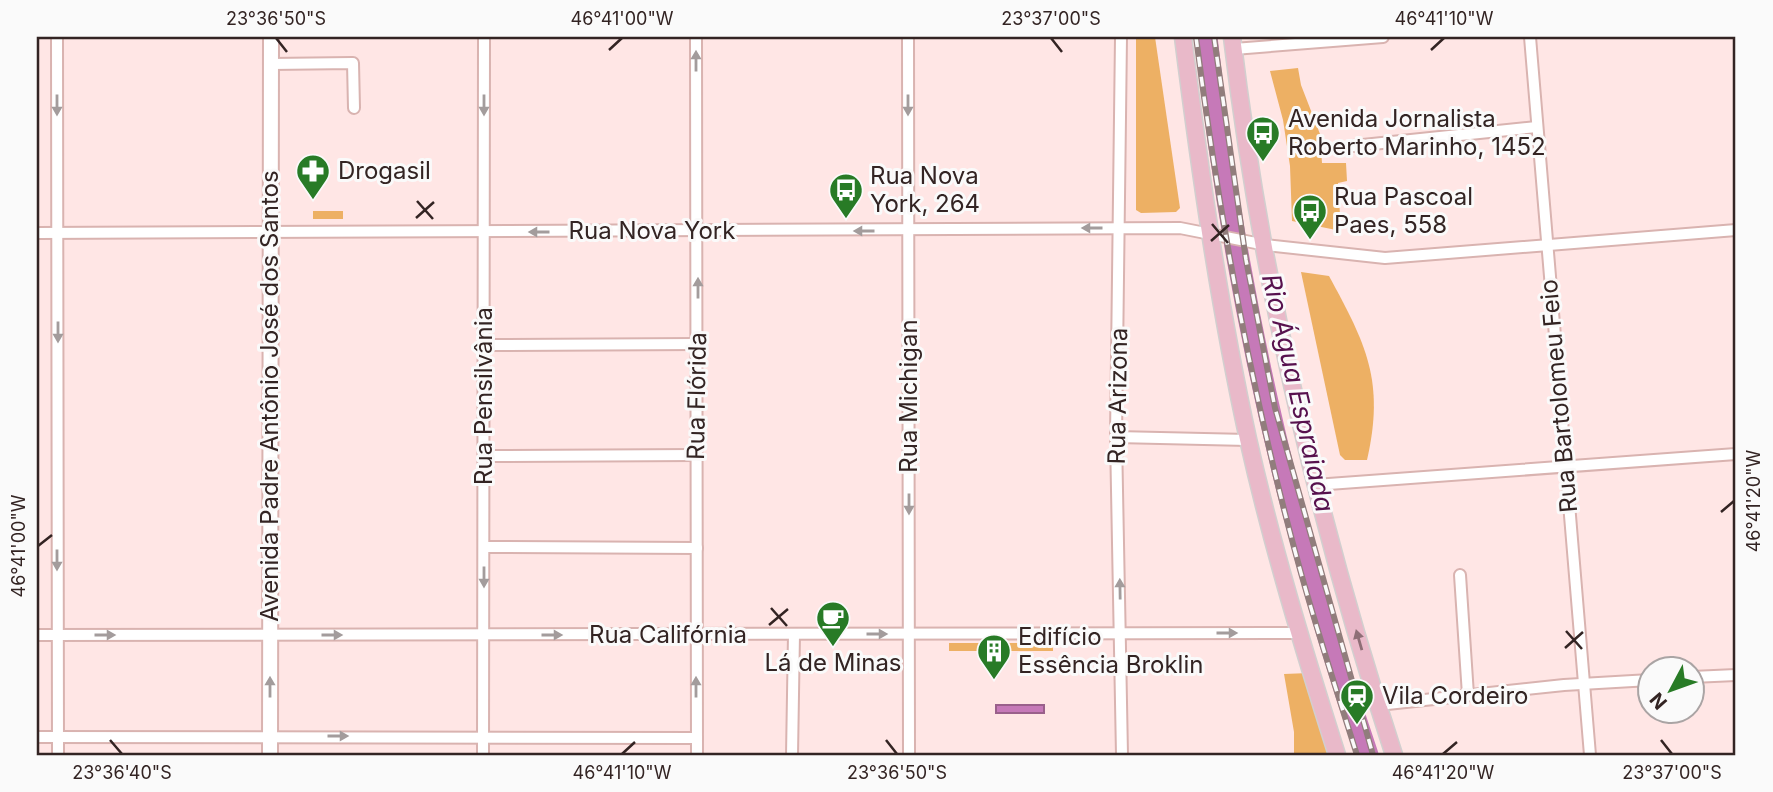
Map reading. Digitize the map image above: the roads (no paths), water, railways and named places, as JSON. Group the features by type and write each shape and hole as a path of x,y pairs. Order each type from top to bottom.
{"main road":[{"path":"1183,37 1248,440 1298,633 1337,755"},
{"path":"1233,43 1259,244 1315,485 1394,755"}],"street":[{"path":"57,37 58,755"},
{"name":"Avenida Padre Antônio José dos Santos","path":"270,755 271,37"},
{"name":"Rua Pensilvânia","path":"483,755 484,37"},
{"name":"Rua Flórida","path":"696,37 696,755"},
{"name":"Rua Michigan","path":"908,37 909,755"},
{"name":"Rua Arizona","path":"1121,37 1121,228 1116,437 1122,755"},
{"path":"1233,43 1383,37"},
{"name":"Rua Bartolomeu Feio","path":"1530,37 1590,755"},
{"path":"271,64 354,64 354,108"},
{"path":"1353,146 1537,127"},
{"name":"Rua Nova York","path":"37,233 1180,228 1259,244 1385,258 1736,230"},
{"path":"484,345 698,344"},
{"path":"1116,437 1248,440"},
{"path":"484,456 696,454"},
{"path":"1315,485 1736,454"},
{"path":"484,547 697,548"},
{"path":"1460,575 1468,695"},
{"name":"Rua Califórnia","path":"37,635 1298,633"},
{"path":"792,755 794,634"},
{"path":"1706,676 1736,675"},
{"path":"1378,705 1636,681"},
{"path":"37,737 697,738"}],"waterway":[{"name":"Rio Água Espraiada","path":"1206,37 1231,219 1267,400 1312,579 1367,755"}],"railway":[{"path":"1196,37 1226,239 1252,374 1283,507 1357,755"},
{"path":"1214,37 1246,260 1275,408 1373,755"}],"place":[{"name":"Avenida Jornalista Roberto Marinho, 1452","path":"1263,163"},
{"name":"Drogasil","path":"313,201"},
{"name":"Rua Nova York, 264","path":"846,220"},
{"name":"Rua Pascoal Paes, 558","path":"1310,241"},
{"name":"Lá de Minas","path":"833,648"},
{"name":"Edifício Essência Broklin","path":"994,681"},
{"name":"Vila Cordeiro","path":"1357,726"}]}
